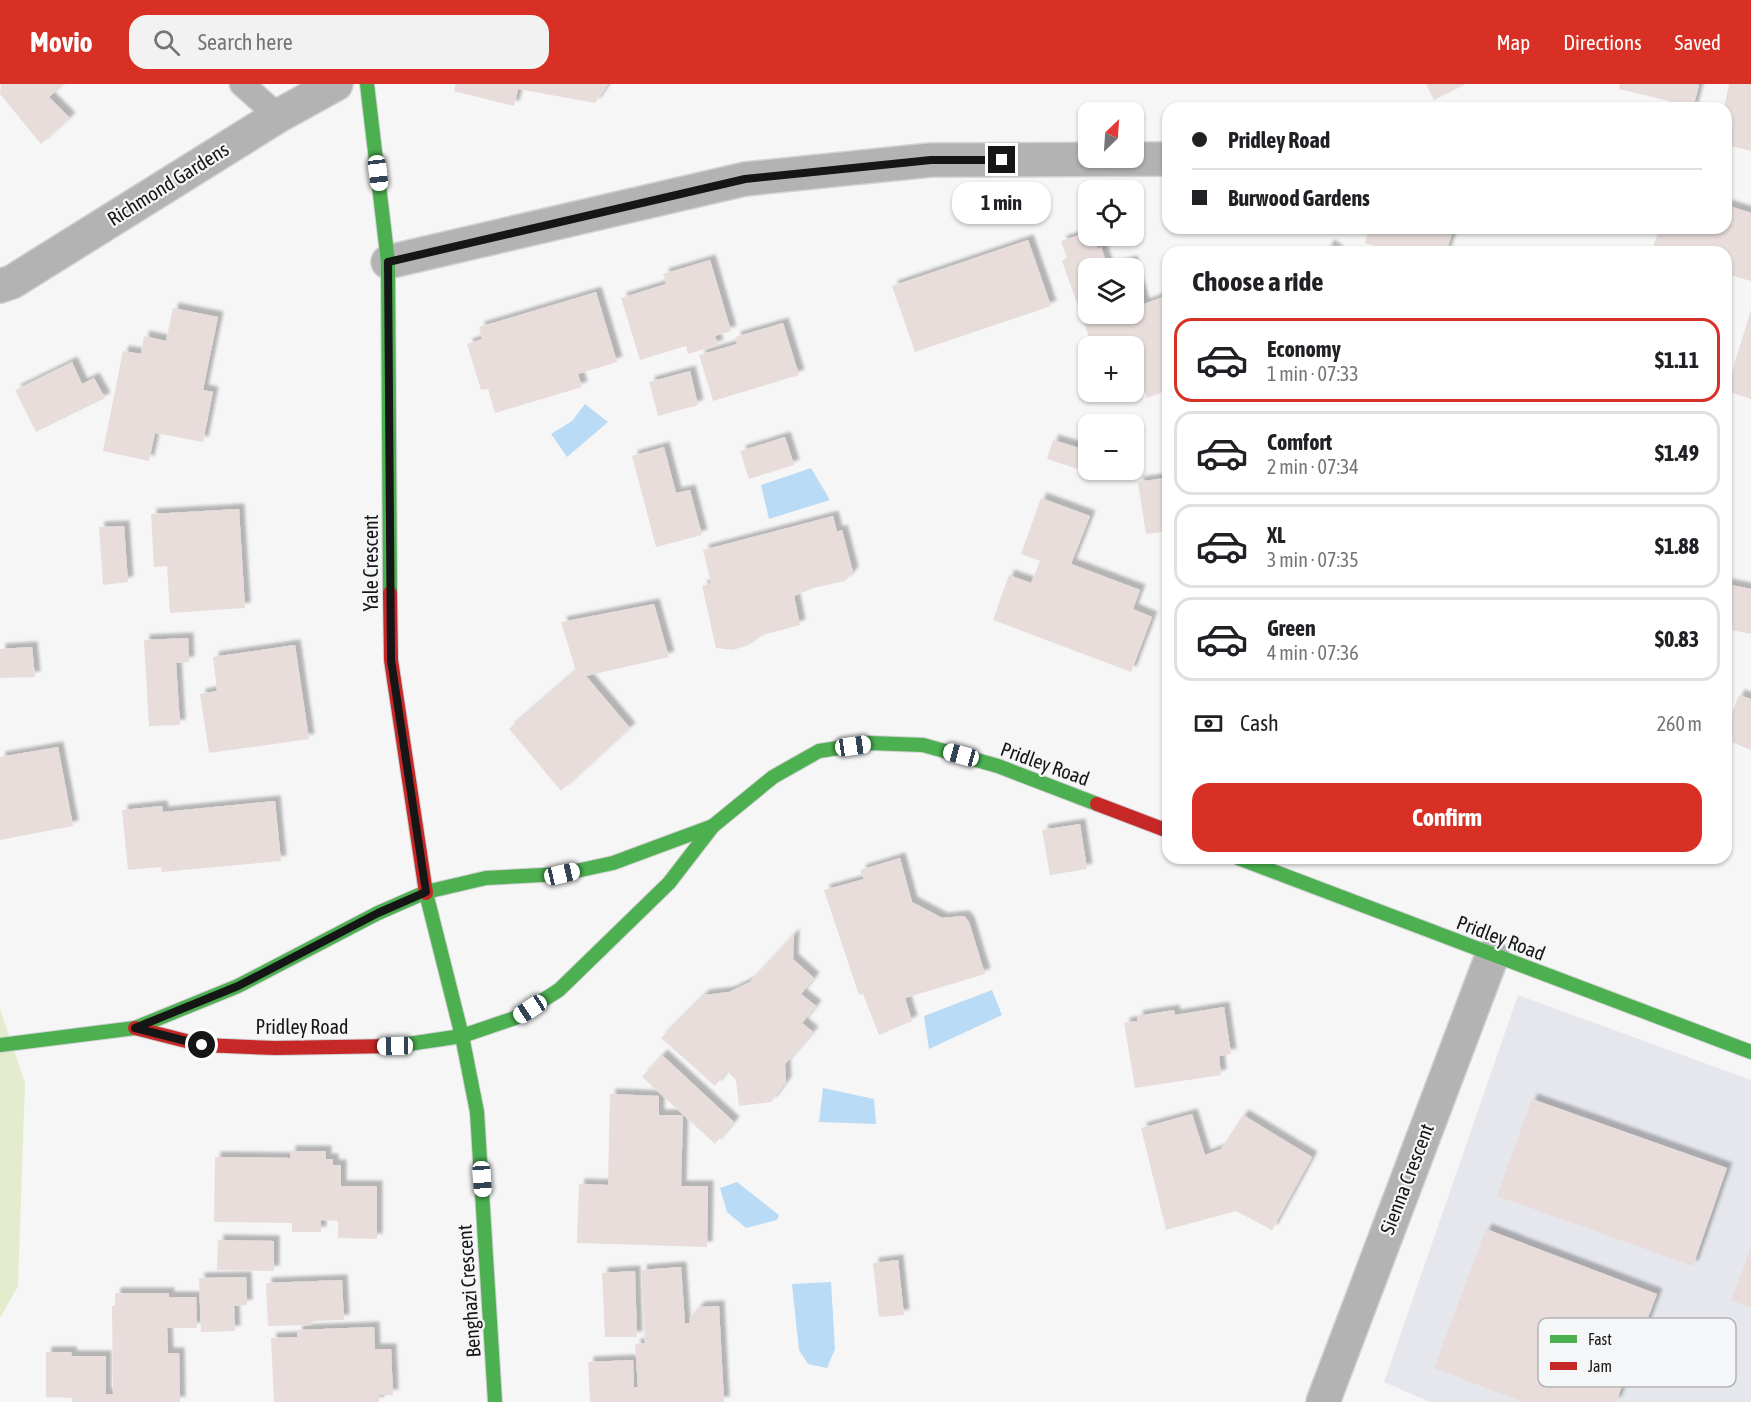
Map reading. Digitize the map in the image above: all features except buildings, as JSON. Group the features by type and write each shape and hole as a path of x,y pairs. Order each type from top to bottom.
{"street":[{"name":"Richmond Gardens","path":"0,286 12,282 278,116 336,84"},
{"name":"Yale Crescent","path":"367,84 388,262 391,660 426,892 462,1036"},
{"path":"388,262 745,179 931,160 1162,159"},
{"name":"Pridley Road","path":"135,1028 202,1045 275,1048 395,1046 462,1036 515,1018 559,990 669,883 713,826 773,777 819,751 870,743 923,745 998,766 1162,829"},
{"name":"Pridley Road","path":"0,1045 135,1028 238,986 378,913 426,892 486,878 562,874 603,865 713,826"},
{"name":"Pridley Road","path":"1254,864 1751,1052"},
{"name":"Sienna Crescent","path":"1323,1402 1492,956"},
{"name":"Benghazi Crescent","path":"462,1036 477,1112 495,1402"}],"lane":[{"path":"242,84 278,116"}],"shaded area":[{"path":"1518,995 1751,1080 1751,1402 1430,1402 1384,1382"}],"green space":[{"path":"0,1009 25,1083 18,1286 0,1318"}],"water":[{"path":"585,404 608,422 567,457 551,434 572,421"},
{"path":"811,468 830,500 769,519 761,485"},
{"path":"992,990 1002,1015 929,1049 924,1016"},
{"path":"823,1088 874,1099 876,1124 819,1122"},
{"path":"737,1182 779,1215 777,1220 746,1228 727,1212 720,1188"},
{"path":"831,1282 835,1349 827,1368 808,1364 799,1350 792,1284"}],"traffic: fast":[{"path":"367,84 388,262 390,593"},
{"path":"395,1046 462,1036 515,1018 559,990 669,883 713,826 773,777 819,751 870,743 923,745 998,766 1097,804"},
{"path":"0,1045 135,1028 238,986 378,913 426,892 486,878 562,874 613,863 713,826"},
{"path":"1254,864 1751,1052"},
{"path":"426,893 462,1036 477,1112 495,1402"}],"traffic: jam":[{"path":"390,593 391,660 426,893"},
{"path":"1097,804 1162,829"},
{"path":"135,1028 202,1045 275,1048 395,1046"}],"route":[{"path":"202,1045 135,1028 238,986 325,943 378,913 426,892 391,660 388,262 745,179 931,160 1002,160"}]}
